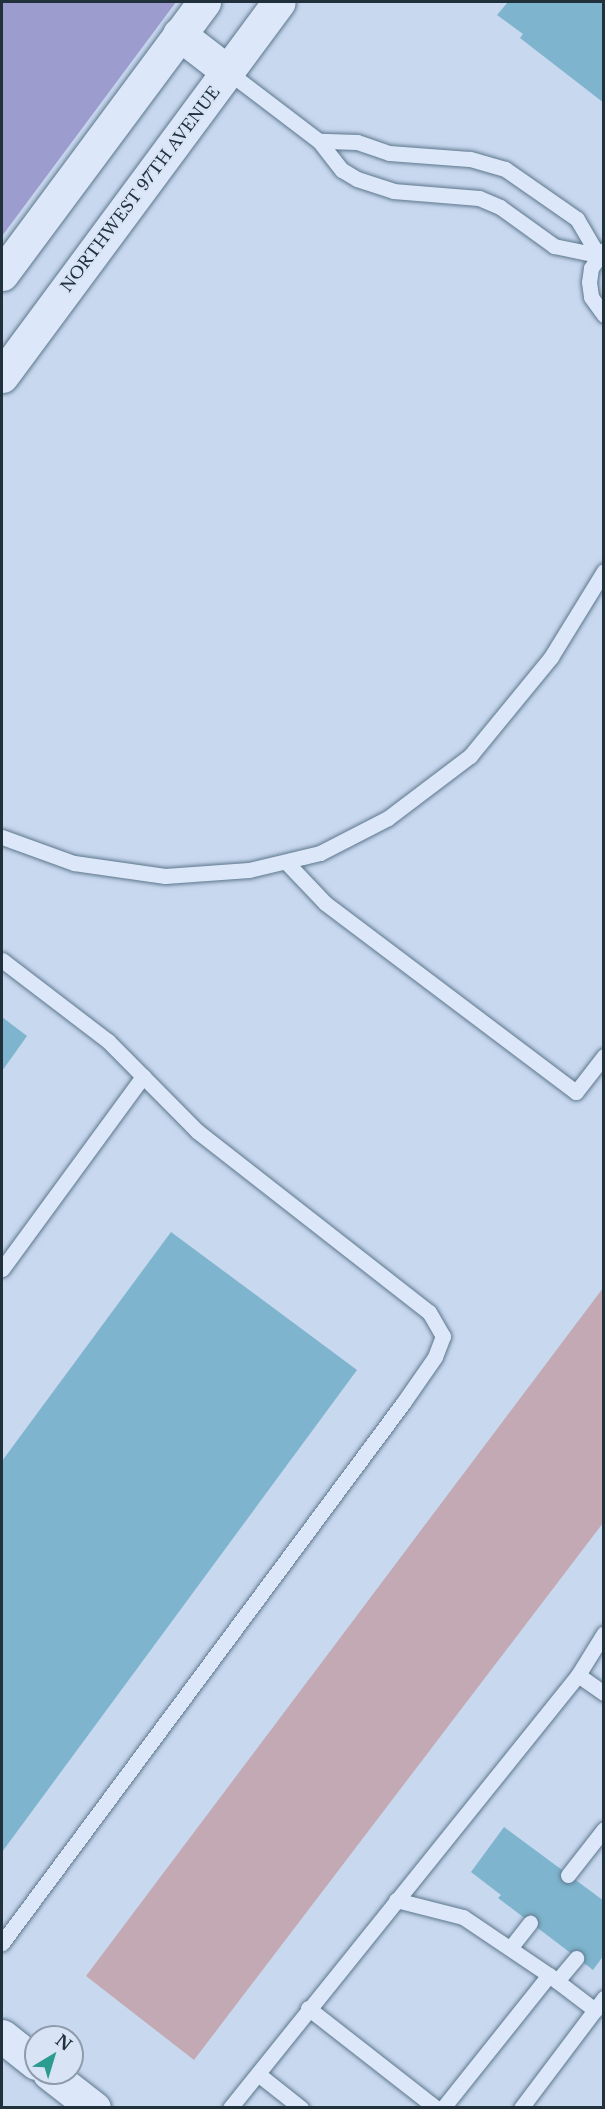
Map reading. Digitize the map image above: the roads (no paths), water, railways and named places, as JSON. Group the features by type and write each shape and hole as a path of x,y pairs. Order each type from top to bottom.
{"street":[{"path":"2,274 204,2"},
{"name":"NORTHWEST 97TH AVENUE","path":"2,376 279,2"},
{"path":"179,34 227,71"},
{"path":"2,2036 24,2053"},
{"path":"64,2085 94,2108"}],"lane":[{"path":"227,71 319,141 342,170 357,179 393,191 479,198 500,207 554,246 601,252"},
{"path":"319,141 357,142 389,153 469,159 505,169 577,219 601,252"},
{"path":"601,252 589,282 591,297 603,315"},
{"path":"2,837 74,863 142,874 200,876 288,864 320,853 388,818 470,756 551,657 603,571"},
{"path":"288,864 325,903 576,1092 603,1056"},
{"path":"2,960 108,1041 197,1131 436,1320 442,1336 440,1345 403,1403 2,1943"},
{"path":"2,1269 143,1076"},
{"path":"230,2108 308,2008 578,1675 603,1633"},
{"path":"578,1675 603,1693"},
{"path":"568,1875 603,1829"},
{"path":"396,1900 463,1917 512,1947 553,1978 599,2004 521,2108"},
{"path":"512,1947 530,1923"},
{"path":"442,2108 553,1978 576,1958"},
{"path":"308,2008 436,2108"},
{"path":"258,2074 301,2108"}]}
